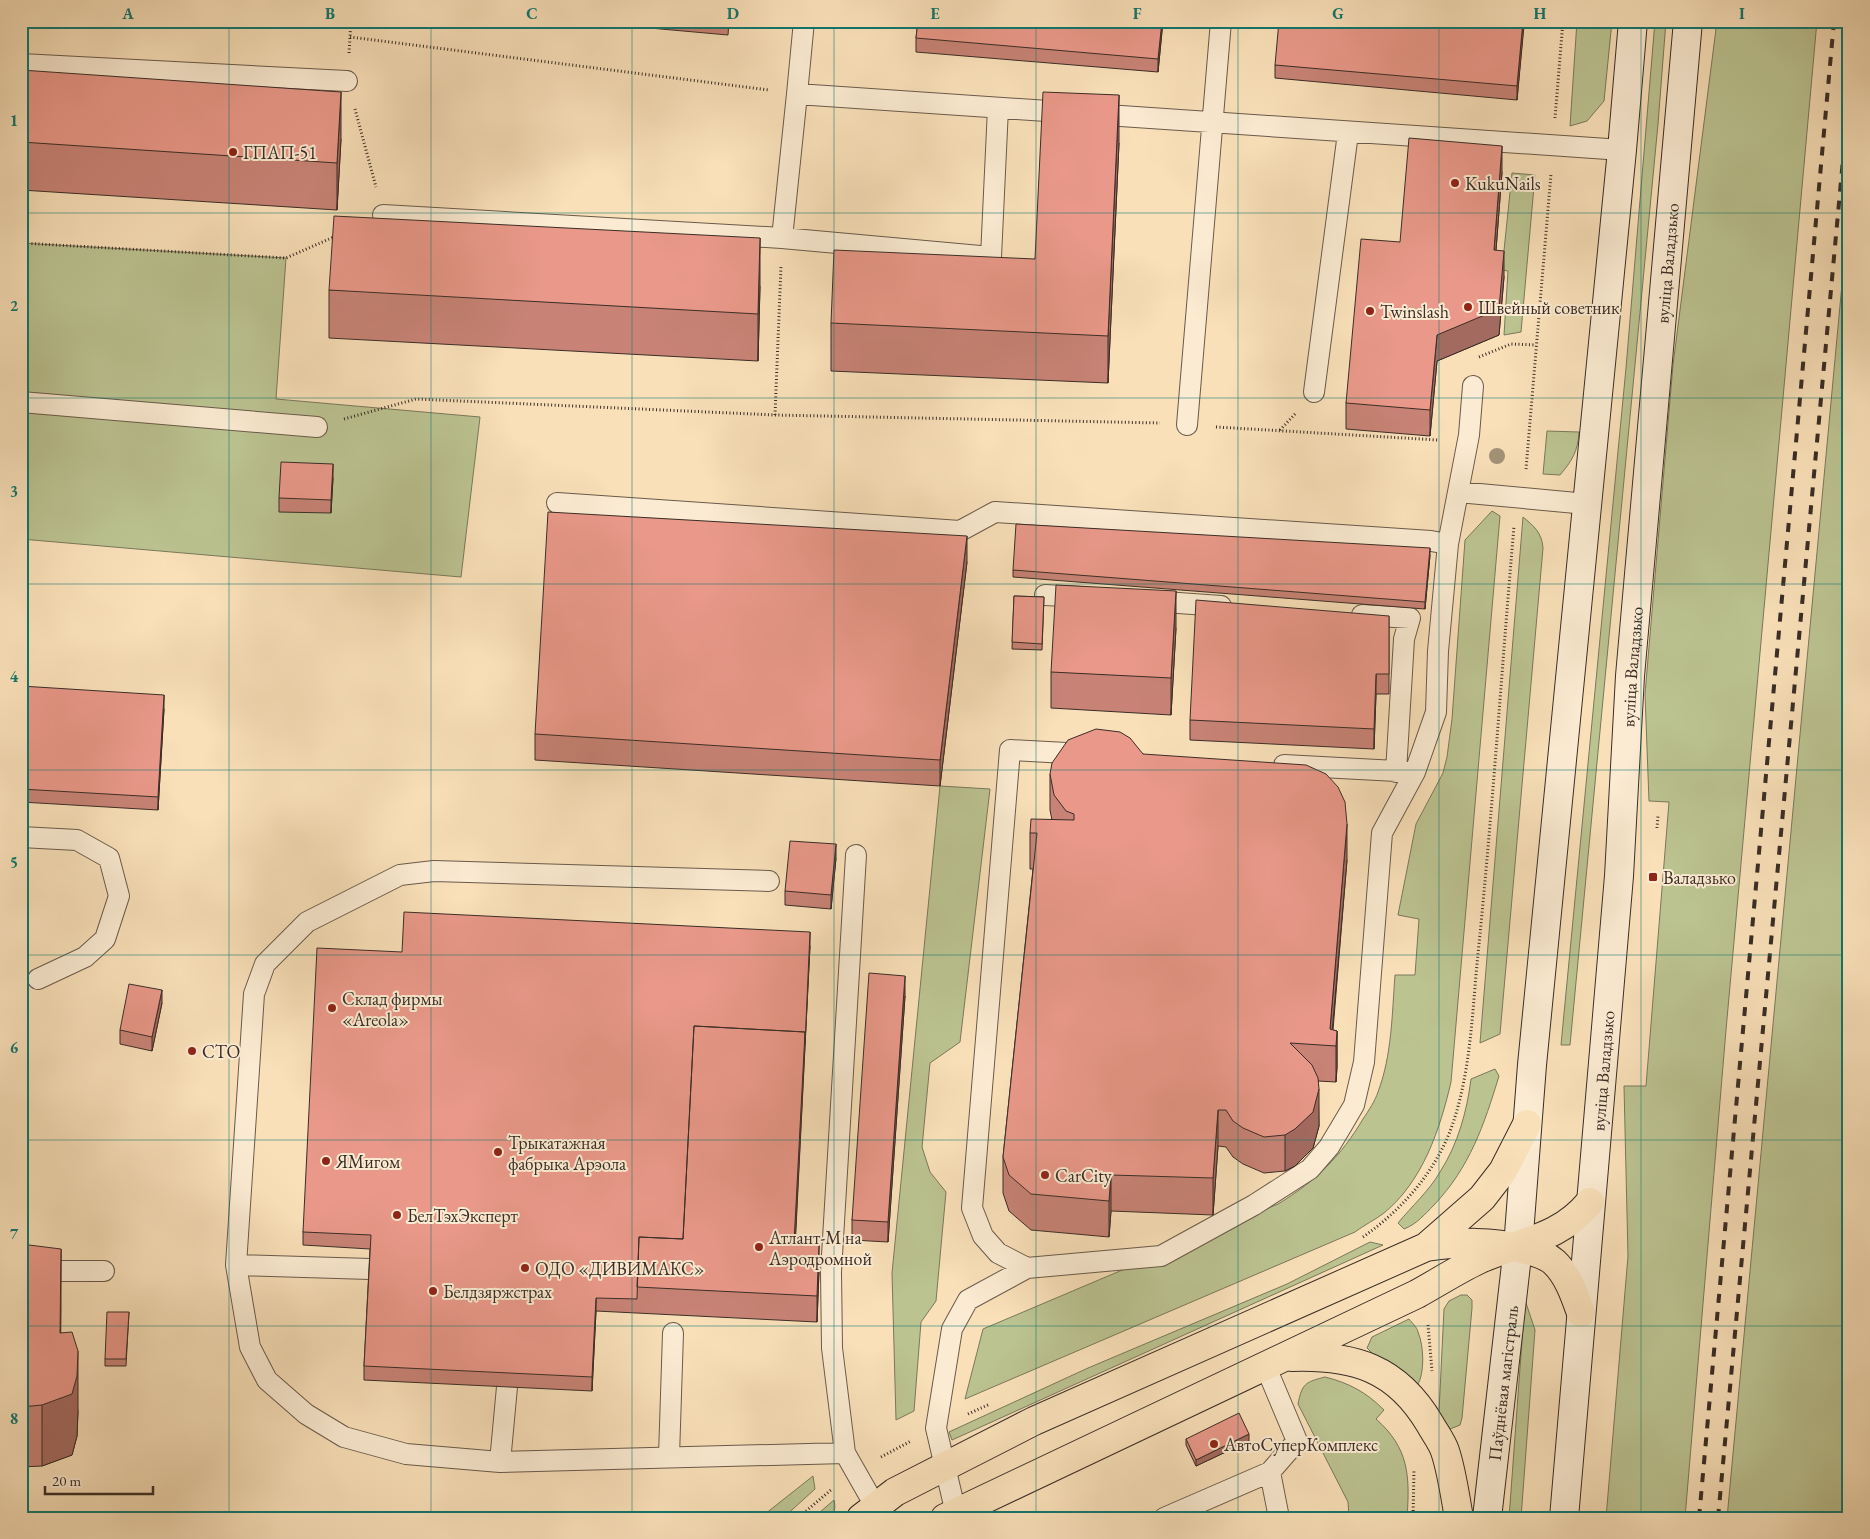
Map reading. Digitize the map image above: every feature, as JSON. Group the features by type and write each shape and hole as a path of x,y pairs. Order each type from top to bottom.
{"main road":[{"path":"1518,1247 1527,1124 1633,21"},
{"name":"вуліца Валадзько","path":"1581,1313 1619,876 1630,676 1688,21"},
{"path":"873,1514 895,1492 1058,1411 1374,1272 1426,1246 1482,1198 1503,1171 1527,1124"},
{"path":"953,1516 1417,1294 1478,1260 1543,1238 1570,1223 1590,1202"},
{"path":"1426,1246 1466,1241 1495,1242 1543,1254 1554,1262 1564,1275 1581,1313 1564,1518"},
{"name":"Паўднёвая магістраль","path":"1486,1518 1518,1247"},
{"path":"1274,1361 1328,1356 1355,1361 1388,1378 1418,1404 1445,1450 1459,1518"}],"lane":[{"path":"782,238 804,21"},
{"path":"1187,425 1221,21"},
{"path":"21,64 347,81"},
{"path":"797,94 1348,133 1622,150"},
{"path":"384,215 782,238 991,257 998,108"},
{"path":"1314,392 1348,133"},
{"path":"953,1516 945,1466 936,1428 952,1329 968,1300 1027,1268 1161,1256 1254,1205 1310,1169 1329,1147 1354,1105 1364,1062 1382,833 1405,772 1436,712 1438,651 1448,544 1469,435 1474,386"},
{"path":"21,402 317,427"},
{"path":"1458,492 1587,504"},
{"path":"557,502 960,531 995,512 1431,541 1448,544"},
{"path":"1046,595 1105,598"},
{"path":"1134,600 1242,607"},
{"path":"1341,613 1410,618 1404,638 1405,772"},
{"path":"1027,1268 998,1253 983,1236 972,1208 1010,750 1109,756"},
{"path":"1267,764 1405,772"},
{"path":"21,837 77,840 110,858 119,896 105,939 85,957 38,979"},
{"path":"856,855 831,1272 832,1348 845,1453 873,1514"},
{"path":"769,881 434,871 400,874 307,922 265,964 254,994 236,1264 250,1347 267,1380 306,1414 344,1437 406,1454 500,1462 669,1456 845,1453"},
{"path":"236,1264 370,1269"},
{"path":"21,1271 104,1270"},
{"path":"669,1456 673,1333"},
{"path":"1164,1518 1270,1472 1297,1441 1274,1361"},
{"path":"500,1462 507,1387"},
{"path":"1270,1472 1279,1518"}],"path":[{"path":"1553,146 1563,21"},
{"path":"350,37 797,94"},
{"path":"21,243 286,258 384,215 347,81"},
{"path":"775,415 782,238"},
{"path":"1478,358 1511,344 1536,345"},
{"path":"317,427 416,399 775,415 1187,425 1438,441 1439,431"},
{"path":"1427,1317 1432,1375"},
{"path":"1412,1518 1415,1490 1414,1464"}],"green space":[{"path":"1577,21 1612,21 1604,101 1587,121 1570,126"},
{"path":"1655,21 1666,21 1658,124 1570,1045 1561,1045 1626,368"},
{"path":"1717,21 1817,21 1726,1030 1685,1518 1606,1518 1628,1256 1624,1086 1646,1086 1669,802 1649,801 1645,694 1673,365"},
{"path":"1512,173 1535,175 1521,332 1504,335 1508,271 1502,270"},
{"path":"1849,209 1849,1518 1727,1518"},
{"path":"21,243 286,258 276,399 480,417 461,577 21,539"},
{"path":"1547,431 1579,432 1574,455 1560,475 1543,474"},
{"path":"1492,511 1500,516 1451,1082 1435,1136 1419,1170 1398,1200 1384,1213 1355,1232 965,1399 983,1329 1278,1204 1316,1177 1326,1167 1346,1145 1372,1106 1383,1078 1386,1064 1391,1034 1395,975 1415,975 1419,919 1398,915 1416,824 1443,773 1447,757 1452,719 1465,540"},
{"path":"1523,517 1537,530 1543,548 1500,1034 1480,1043"},
{"path":"940,786 990,789 960,1042 930,1063 922,1147 930,1172 946,1192 936,1301 921,1322 914,1411 896,1420 892,1273"},
{"path":"1495,1069 1499,1076 1481,1128 1457,1176 1447,1191 1417,1222 1404,1229 1398,1223 1431,1186 1457,1139 1467,1103 1471,1079"},
{"path":"1370,1242 1383,1245 952,1440 949,1432 1088,1368 1287,1284"},
{"path":"1461,1295 1467,1295 1472,1300 1472,1308 1462,1418 1460,1425 1450,1429 1441,1420 1439,1412 1444,1309 1449,1301"},
{"path":"1525,1300 1535,1330 1521,1518 1509,1518"},
{"path":"1409,1319 1416,1327 1422,1352 1420,1381 1417,1386 1377,1358 1367,1348 1372,1337"},
{"path":"1325,1377 1357,1389 1384,1410 1376,1419 1395,1441 1405,1464 1408,1489 1407,1518 1349,1518 1348,1502 1298,1404 1303,1388 1309,1382"},
{"path":"813,1476 815,1489 783,1518 760,1518"},
{"path":"834,1500 833,1513 823,1518 813,1518"}],"building":[{"path":"918,21 1162,21 1158,59 916,38"},
{"path":"1279,21 1523,21 1517,86 1275,65"},
{"path":"21,70 341,92 337,163 21,142"},
{"path":"1043,92 1119,95 1108,336 831,323 834,250 1035,259"},
{"path":"1409,138 1502,146 1494,250 1504,251 1499,309 1437,335 1430,410 1346,403 1361,239 1400,242"},
{"path":"334,216 760,238 758,314 329,290"},
{"path":"281,462 333,464 331,500 279,498"},
{"path":"548,512 967,536 940,760 535,734"},
{"path":"1016,524 1430,548 1425,602 1013,570"},
{"path":"1056,585 1176,591 1171,678 1051,672"},
{"path":"1014,596 1044,597 1042,644 1012,642"},
{"path":"1196,600 1389,616 1389,674 1376,674 1374,729 1190,720"},
{"path":"21,686 164,695 158,797 21,789"},
{"path":"1096,729 1120,732 1130,738 1143,754 1306,765 1326,774 1338,787 1345,802 1347,824 1330,1029 1337,1031 1336,1046 1290,1043 1312,1065 1318,1078 1319,1089 1313,1112 1295,1129 1285,1135 1264,1137 1243,1128 1233,1121 1226,1110 1218,1110 1213,1178 1111,1175 1109,1201 1031,1194 1009,1175 1003,1157 1037,833 1030,833 1031,819 1074,820 1074,814 1066,811 1054,795 1050,774 1052,763 1068,740"},
{"path":"790,841 836,844 831,895 785,891"},
{"name":"Трыкатажная фабрыка Арэола","path":"404,912 810,932 805,1044 805,1032 694,1026 683,1239 639,1237 637,1299 596,1298 592,1377 364,1366 371,1235 303,1232 317,948 402,952"},
{"path":"869,973 905,976 888,1222 852,1220"},
{"path":"129,984 162,990 152,1037 120,1030"},
{"path":"694,1026 805,1032 794,1243 819,1244 817,1296 637,1287 639,1237 683,1239"},
{"path":"21,1244 61,1249 60,1333 72,1332 78,1351 77,1376 72,1394 42,1405 21,1407"},
{"path":"107,1312 129,1312 126,1359 105,1359"},
{"path":"1239,1413 1249,1434 1196,1460 1186,1439"}],"railway":[{"path":"1699,1518 1834,21"},
{"path":"1718,1518 1849,94"}],"place":[{"name":"ГПАП-51","path":"233,152"},
{"name":"KukuNails","path":"1455,183"},
{"name":"Швейный советник","path":"1468,307"},
{"name":"Twinslash","path":"1370,311"},
{"name":"Валадзько","path":"1653,877"},
{"name":"Склад фирмы «Areola»","path":"332,1008"},
{"name":"СТО","path":"192,1051"},
{"name":"Трыкатажная фабрыка Арэола","path":"498,1152"},
{"name":"ЯМигом","path":"326,1161"},
{"name":"CarCity","path":"1045,1175"},
{"name":"БелТэхЭксперт","path":"397,1215"},
{"name":"Атлант-М на Аэродромной","path":"759,1247"},
{"name":"ОДО «ДИВИМАКС»","path":"525,1268"},
{"name":"Белдзяржстрах","path":"433,1291"},
{"name":"АвтоСуперКомплекс","path":"1214,1444"}]}
